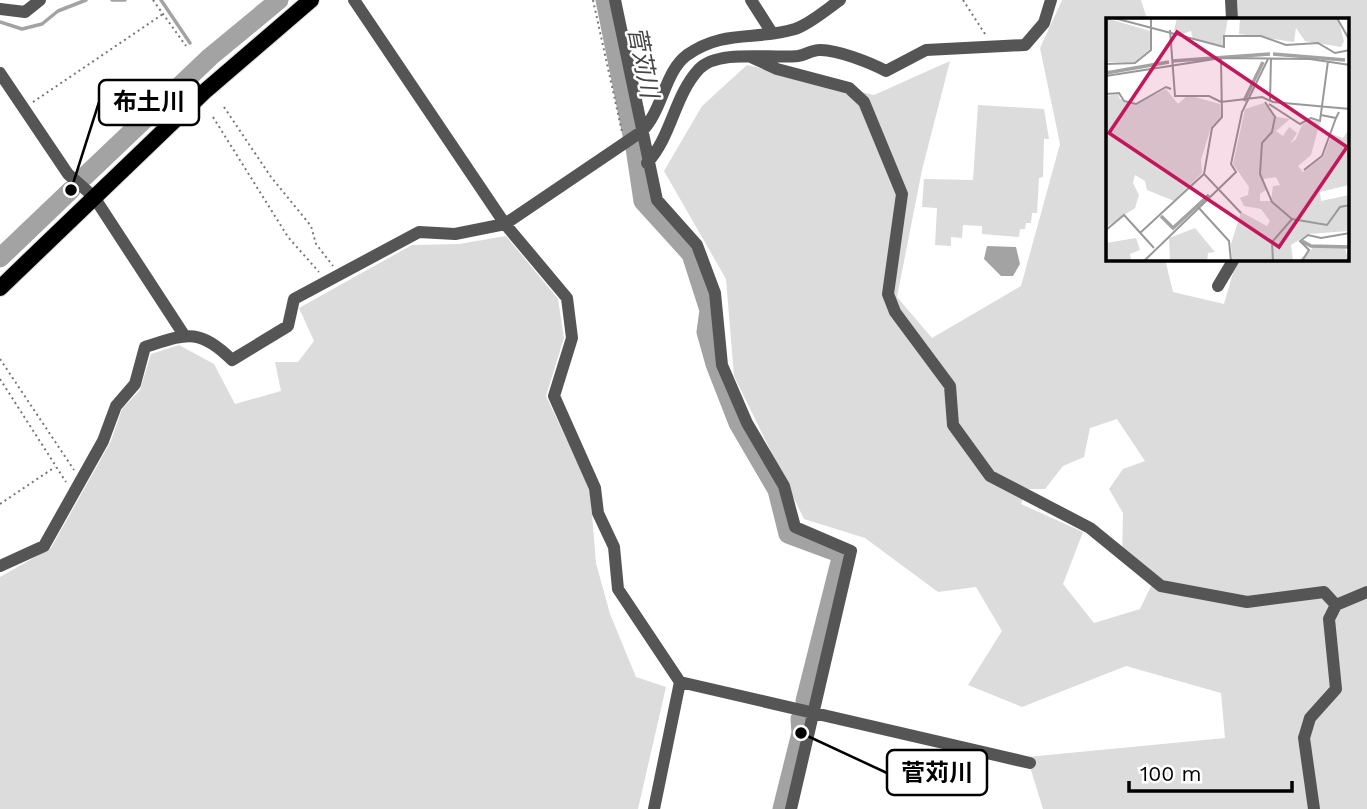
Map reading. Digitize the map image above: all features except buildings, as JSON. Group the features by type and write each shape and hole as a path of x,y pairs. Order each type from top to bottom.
{"main road":[{"path":"0,288 204,92 311,0"}],"street":[{"path":"0,9 25,12 40,0"},
{"path":"354,0 505,224 567,298 572,338 554,396 595,488 598,513 614,547 618,589 680,682 1030,762"},
{"path":"615,0 647,163 657,200 697,245 715,293 722,365 747,423 784,486 795,527 851,551 791,809"},
{"path":"751,0 772,33"},
{"path":"0,566 44,546 103,441 116,406 135,384 145,346 184,335 212,341 232,360 288,326 294,299 419,232 455,234 505,224 641,132 653,120 675,68 684,57 712,39 797,28 840,0"},
{"path":"647,163 659,150 688,82 701,66 723,57 800,56 820,50 872,63 886,71 926,50 1025,45 1044,23 1051,0"},
{"path":"1231,0 1231,18"},
{"path":"751,57 777,69 849,88 864,102 902,194 888,294 895,312 950,386 953,425 990,475 1090,528 1161,586 1247,602 1324,592 1336,605"},
{"path":"0,73 68,174 94,197 184,335"},
{"path":"1218,286 1233,261"},
{"path":"1314,809 1304,737 1310,718 1336,689 1329,619 1336,605 1367,592"},
{"path":"654,809 680,682"}],"path":[{"path":"153,0 186,46"},
{"path":"593,0 624,144"},
{"path":"963,0 992,46"},
{"path":"24,108 163,14"},
{"path":"224,107 271,177 311,226 316,244 340,275"},
{"path":"213,117 288,237 305,253 326,282"},
{"path":"0,359 77,485"},
{"path":"0,379 55,467 77,485"},
{"path":"0,504 55,467"}],"shaded area":[{"path":"1062,0 1141,0 1147,18 1106,18 1106,261 1165,261 1173,292 1224,304 1236,261 1350,261 1350,18 1238,18 1237,0 1367,0 1367,809 1043,809 1027,757 1225,738 1221,693 1126,666 1022,707 968,685 1002,631 976,587 938,592 865,538 804,519 734,376 726,279 664,171 702,106 747,65 874,95 950,61 922,170 897,297 932,338 1021,286 1060,144 1040,48","holes":["1117,419 1145,461 1123,469 1109,489 1123,513 1122,560 1152,584 1140,609 1094,623 1063,584 1083,532 1021,504 1027,489 1045,489 1063,466 1084,457 1090,428"]},
{"path":"978,105 1044,109 1049,139 1044,139 1043,177 1039,178 1037,213 1032,213 1031,223 1026,223 1025,229 1020,229 1019,237 982,234 982,226 963,225 962,238 951,237 951,246 935,245 937,208 922,207 924,179 973,180"},
{"path":"506,236 558,299 564,338 546,396 590,489 596,563 610,614 636,677 666,687 638,809 0,809 0,577 51,548 111,441 122,409 140,390 151,354 179,345 214,364 235,404 281,391 275,362 298,362 314,341 299,308 412,245 459,244"},
{"path":"987,246 1016,247 1020,264 1013,276 1001,276 984,259"}],"waterway":[{"path":"0,22 22,29 42,24 58,11 86,0"},
{"path":"112,0 125,0"},
{"path":"161,0 190,43"},
{"path":"84,177 210,57 279,0"},
{"name":"菅苅川","path":"605,0 632,135"},
{"name":"菅苅川","path":"635,148 643,201 691,254 709,310 706,332 715,364 738,423 777,490 788,534 842,554 805,701"},
{"path":"0,258 71,190"},
{"name":"菅苅川","path":"782,809 801,733 800,719"}],"place":[{"name":"布土川","path":"71,190"},
{"name":"菅苅川","path":"801,733"}]}
